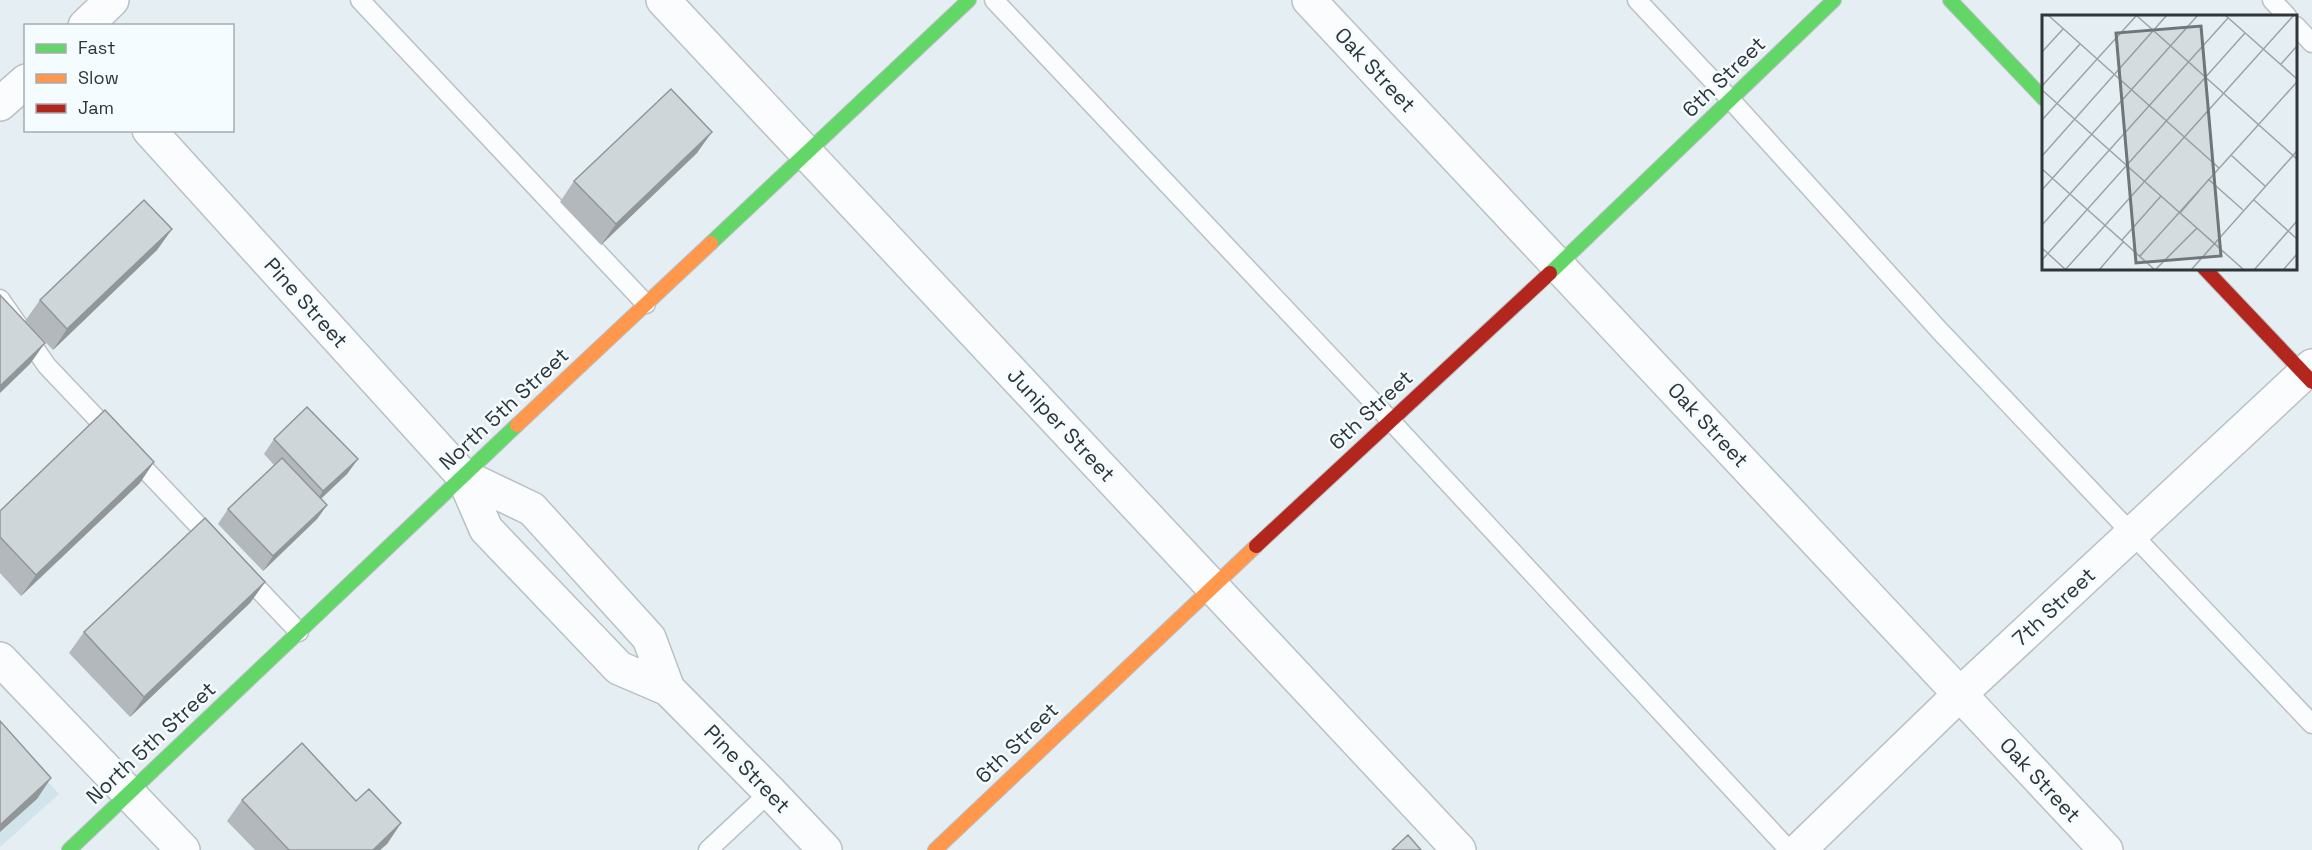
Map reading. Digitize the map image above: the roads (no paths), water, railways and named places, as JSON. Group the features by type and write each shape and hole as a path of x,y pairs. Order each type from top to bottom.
{"street":[{"path":"87,24 112,0"},
{"name":"Juniper Street","path":"663,0 1459,850"},
{"name":"North 5th Street","path":"69,850 969,0"},
{"name":"Oak Street","path":"1309,0 2106,850"},
{"name":"6th Street","path":"935,850 1212,586 1558,265 1834,0"},
{"path":"1950,0 2042,98"},
{"path":"0,105 24,83"},
{"name":"Pine Street","path":"151,132 463,476 486,529 619,668 668,689 825,850"},
{"path":"2206,270 2309,374"},
{"name":"7th Street","path":"1799,850 1960,694 2309,374"},
{"name":"Pine Street","path":"463,476 532,509 649,638 668,689"},
{"path":"0,659 183,850"}],"lane":[{"path":"360,0 646,304"},
{"path":"994,0 1390,420 1789,850"},
{"path":"1636,0 1730,99 1939,330 2312,724"},
{"path":"2272,0 2286,15"},
{"path":"2297,28 2312,44"},
{"path":"0,299 47,366 299,632"},
{"path":"708,850 770,792"}]}
